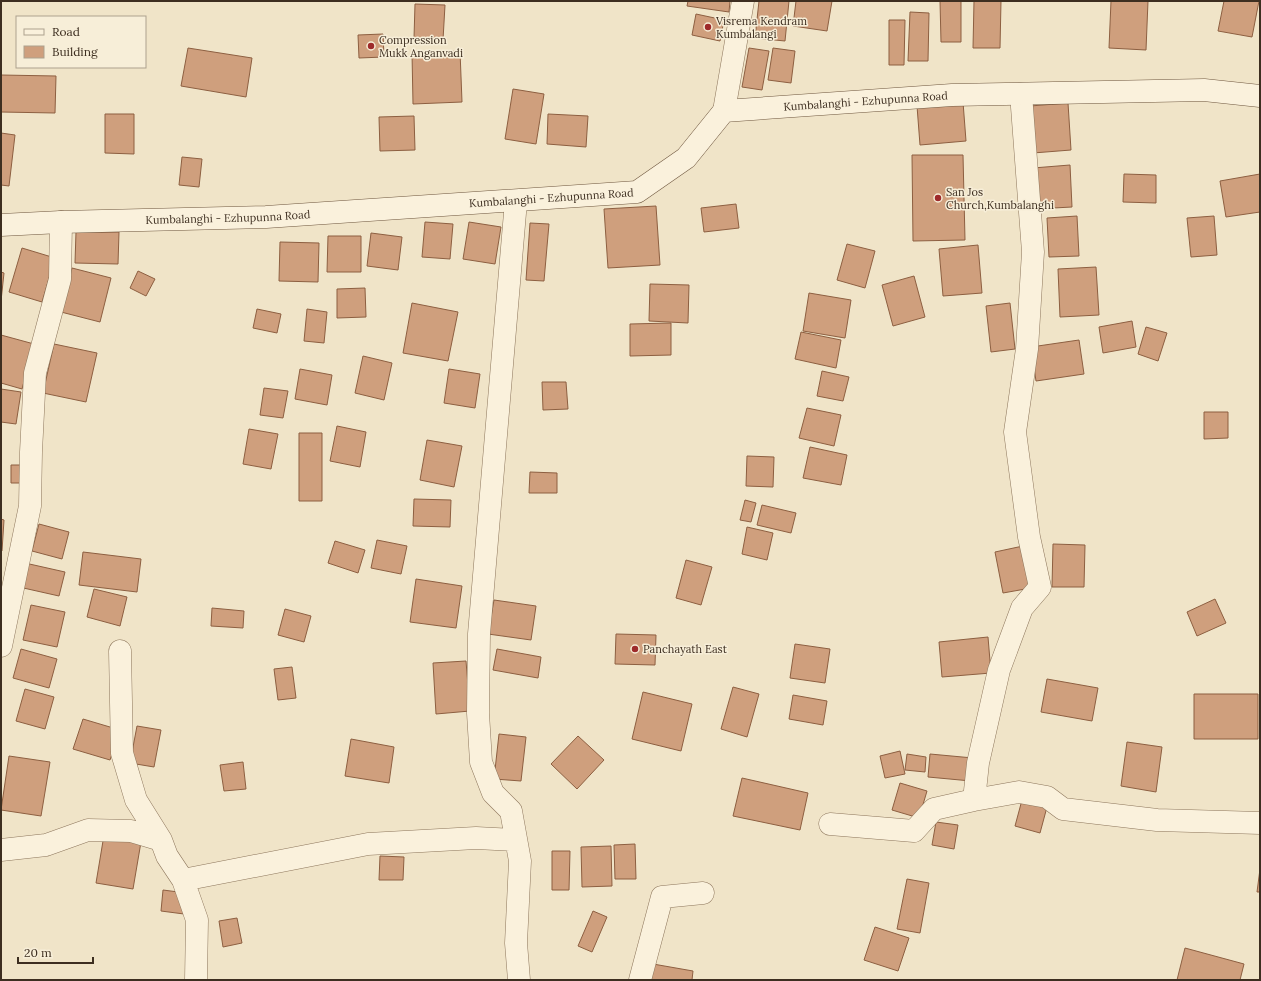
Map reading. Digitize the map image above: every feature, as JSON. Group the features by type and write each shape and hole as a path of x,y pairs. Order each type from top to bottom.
{"street":[{"path":"724,111 743,1"},
{"name":"Kumbalanghi - Ezhupunna Road","path":"1,225 266,217 637,192 686,158 724,111 952,95 1204,90 1260,96"},
{"path":"974,800 978,763 999,670 1022,608 1040,587 1029,537 1015,432 1027,349 1033,252 1021,94"},
{"path":"516,201 479,634 478,714 481,762 493,793 511,811 520,861 516,943 519,980"},
{"path":"1,646 30,506 35,373 60,279 61,222"},
{"path":"120,651 122,753 136,800 161,840 167,856 183,880 197,920 196,980"},
{"path":"830,824 914,831 934,809 1019,792 1047,797 1063,808 1157,820 1260,823"},
{"path":"1,850 46,845 88,830 131,831 161,840"},
{"path":"183,880 368,844 476,838 516,840"},
{"path":"640,980 662,897 703,893"}],"building":[{"path":"688,1 730,1 729,12 687,6"},
{"path":"759,1 789,1 785,41 755,38"},
{"path":"796,1 832,1 827,31 793,26"},
{"path":"940,1 961,1 961,42 941,42"},
{"path":"974,1 1001,1 1000,48 973,48"},
{"path":"1111,1 1148,1 1146,50 1109,48"},
{"path":"1224,1 1259,1 1252,37 1218,31"},
{"path":"415,4 445,5 443,40 414,38"},
{"path":"910,12 929,13 928,61 908,61"},
{"name":"Visrema Kendram Kumbalangi","path":"696,14 724,20 720,41 692,35"},
{"path":"889,20 905,20 904,65 889,65"},
{"name":"Compression Mukk Anganvadi","path":"383,34 384,57 359,58 358,35"},
{"path":"188,48 252,58 246,97 181,86"},
{"path":"749,48 769,51 762,90 742,87"},
{"path":"773,48 795,51 791,83 768,80"},
{"path":"460,51 462,102 413,104 412,53"},
{"path":"1,75 56,76 55,113 1,112"},
{"path":"513,89 544,94 536,144 505,139"},
{"path":"963,102 966,141 920,145 917,106"},
{"path":"1068,103 1071,150 1033,153 1030,106"},
{"path":"105,114 134,114 134,154 105,153"},
{"path":"548,114 588,116 586,147 547,144"},
{"path":"414,116 415,150 380,151 379,117"},
{"path":"1,133 15,135 9,186 1,185"},
{"name":"San Jos Church,Kumbalanghi","path":"912,155 963,155 965,240 913,241"},
{"path":"182,157 202,159 199,187 179,185"},
{"path":"1070,165 1072,207 1035,209 1033,168"},
{"path":"1124,174 1156,175 1156,203 1123,202"},
{"path":"1260,174 1260,212 1226,217 1220,181"},
{"path":"736,204 739,228 704,232 701,208"},
{"path":"656,206 660,265 608,268 604,209"},
{"path":"1077,216 1079,256 1049,257 1047,218"},
{"path":"1214,216 1217,255 1191,257 1187,218"},
{"path":"425,222 453,224 450,259 422,257"},
{"path":"469,222 501,227 495,264 463,259"},
{"path":"530,223 549,224 544,281 526,280"},
{"path":"76,232 119,232 118,264 75,263"},
{"path":"371,233 402,237 398,270 367,266"},
{"path":"328,236 361,236 361,272 327,272"},
{"path":"280,242 319,243 318,282 279,281"},
{"path":"847,244 875,251 865,288 837,280"},
{"path":"978,245 982,293 943,296 939,249"},
{"path":"22,248 55,258 42,302 9,292"},
{"path":"1096,267 1099,315 1060,317 1058,269"},
{"path":"72,268 111,278 100,322 61,312"},
{"path":"138,271 155,279 146,296 130,288"},
{"path":"1,272 4,273 1,301"},
{"path":"914,276 925,317 893,326 882,285"},
{"path":"650,284 689,285 688,323 649,321"},
{"path":"365,288 366,317 337,318 337,289"},
{"path":"809,293 851,300 845,338 803,331"},
{"path":"412,303 458,312 448,361 403,353"},
{"path":"1010,303 1015,349 991,352 986,306"},
{"path":"257,309 281,314 277,333 253,328"},
{"path":"307,309 327,312 324,343 304,341"},
{"path":"1132,321 1136,347 1103,353 1099,327"},
{"path":"671,323 671,355 630,356 630,324"},
{"path":"1146,327 1167,333 1158,361 1138,354"},
{"path":"801,332 841,340 836,368 795,359"},
{"path":"1,335 34,344 22,389 1,383"},
{"path":"1079,340 1084,374 1036,381 1031,347"},
{"path":"54,344 97,353 86,402 43,393"},
{"path":"363,356 392,363 384,400 355,393"},
{"path":"300,369 332,375 327,405 295,399"},
{"path":"449,369 480,374 475,408 444,403"},
{"path":"822,371 849,377 843,401 817,396"},
{"path":"542,382 566,382 568,409 543,410"},
{"path":"264,388 288,391 283,418 260,415"},
{"path":"1,389 21,392 16,424 1,422"},
{"path":"807,408 841,415 834,446 799,438"},
{"path":"1204,412 1228,412 1228,438 1204,439"},
{"path":"337,426 366,432 360,467 330,461"},
{"path":"249,429 278,434 271,469 243,464"},
{"path":"299,433 322,433 322,501 299,501"},
{"path":"427,440 462,446 454,487 420,480"},
{"path":"810,447 847,455 841,485 803,478"},
{"path":"747,456 774,457 773,487 746,486"},
{"path":"11,465 28,465 28,483 11,483"},
{"path":"530,472 557,473 557,493 529,493"},
{"path":"414,499 451,500 450,527 413,526"},
{"path":"745,500 756,503 751,522 740,520"},
{"path":"762,505 796,513 791,533 757,525"},
{"path":"1,519 4,520 2,551 1,551"},
{"path":"39,524 69,532 62,559 32,551"},
{"path":"747,527 773,533 767,560 742,554"},
{"path":"377,540 407,546 401,574 371,568"},
{"path":"335,541 365,550 358,573 328,563"},
{"path":"1053,544 1085,545 1084,587 1052,587"},
{"path":"1023,546 1031,588 1003,593 995,552"},
{"path":"83,552 141,559 137,592 79,585"},
{"path":"686,560 712,567 701,605 676,598"},
{"path":"25,563 65,572 59,596 19,587"},
{"path":"416,579 462,586 456,628 410,622"},
{"path":"94,589 127,597 120,626 87,617"},
{"path":"1215,599 1226,623 1197,636 1187,612"},
{"path":"494,600 536,606 531,640 488,634"},
{"path":"31,605 65,612 57,647 23,640"},
{"path":"212,608 244,611 243,628 211,626"},
{"path":"285,609 311,616 304,642 278,635"},
{"name":"Panchayath East","path":"616,634 656,635 655,665 615,664"},
{"path":"988,637 991,673 942,677 939,642"},
{"path":"795,644 830,649 825,683 790,678"},
{"path":"21,649 57,659 49,688 13,678"},
{"path":"497,649 541,657 538,678 493,670"},
{"path":"466,661 470,711 436,714 433,663"},
{"path":"292,667 296,698 278,700 274,669"},
{"path":"1047,679 1098,688 1092,721 1041,712"},
{"path":"733,687 759,694 747,737 721,729"},
{"path":"25,689 54,697 45,729 16,721"},
{"path":"643,692 692,704 681,751 632,739"},
{"path":"1194,694 1258,694 1258,739 1194,739"},
{"path":"793,695 827,701 823,725 789,719"},
{"path":"83,719 120,730 110,760 73,749"},
{"path":"137,726 161,730 154,767 130,763"},
{"path":"499,734 526,737 521,781 494,779"},
{"path":"578,736 604,760 577,789 551,764"},
{"path":"351,739 394,747 389,783 345,776"},
{"path":"1127,742 1162,747 1156,792 1121,786"},
{"path":"900,751 905,774 885,778 880,756"},
{"path":"907,754 926,757 925,772 905,770"},
{"path":"930,754 973,758 971,781 928,777"},
{"path":"9,756 50,762 41,816 1,810"},
{"path":"243,762 246,789 224,791 220,765"},
{"path":"742,778 808,793 800,830 733,816"},
{"path":"900,783 927,791 919,818 892,810"},
{"path":"1022,800 1047,807 1040,833 1015,826"},
{"path":"936,822 958,825 954,849 932,845"},
{"path":"104,835 141,842 133,889 96,883"},
{"path":"635,844 636,879 615,879 614,845"},
{"path":"611,846 612,886 582,887 581,847"},
{"path":"552,851 570,851 569,890 552,890"},
{"path":"380,856 404,857 403,880 379,880"},
{"path":"1260,869 1260,892 1257,892"},
{"path":"907,879 929,883 920,933 897,929"},
{"path":"163,890 186,893 184,914 161,911"},
{"path":"593,911 607,917 592,952 578,946"},
{"path":"237,918 242,943 223,947 219,921"},
{"path":"875,927 909,938 898,971 864,960"},
{"path":"1185,948 1244,964 1240,980 1177,980"},
{"path":"653,964 693,971 692,980 650,980"}],"place":[{"name":"Visrema Kendram Kumbalangi","path":"708,27"},
{"name":"Compression Mukk Anganvadi","path":"371,46"},
{"name":"San Jos Church,Kumbalanghi","path":"938,198"},
{"name":"Panchayath East","path":"635,649"}]}
